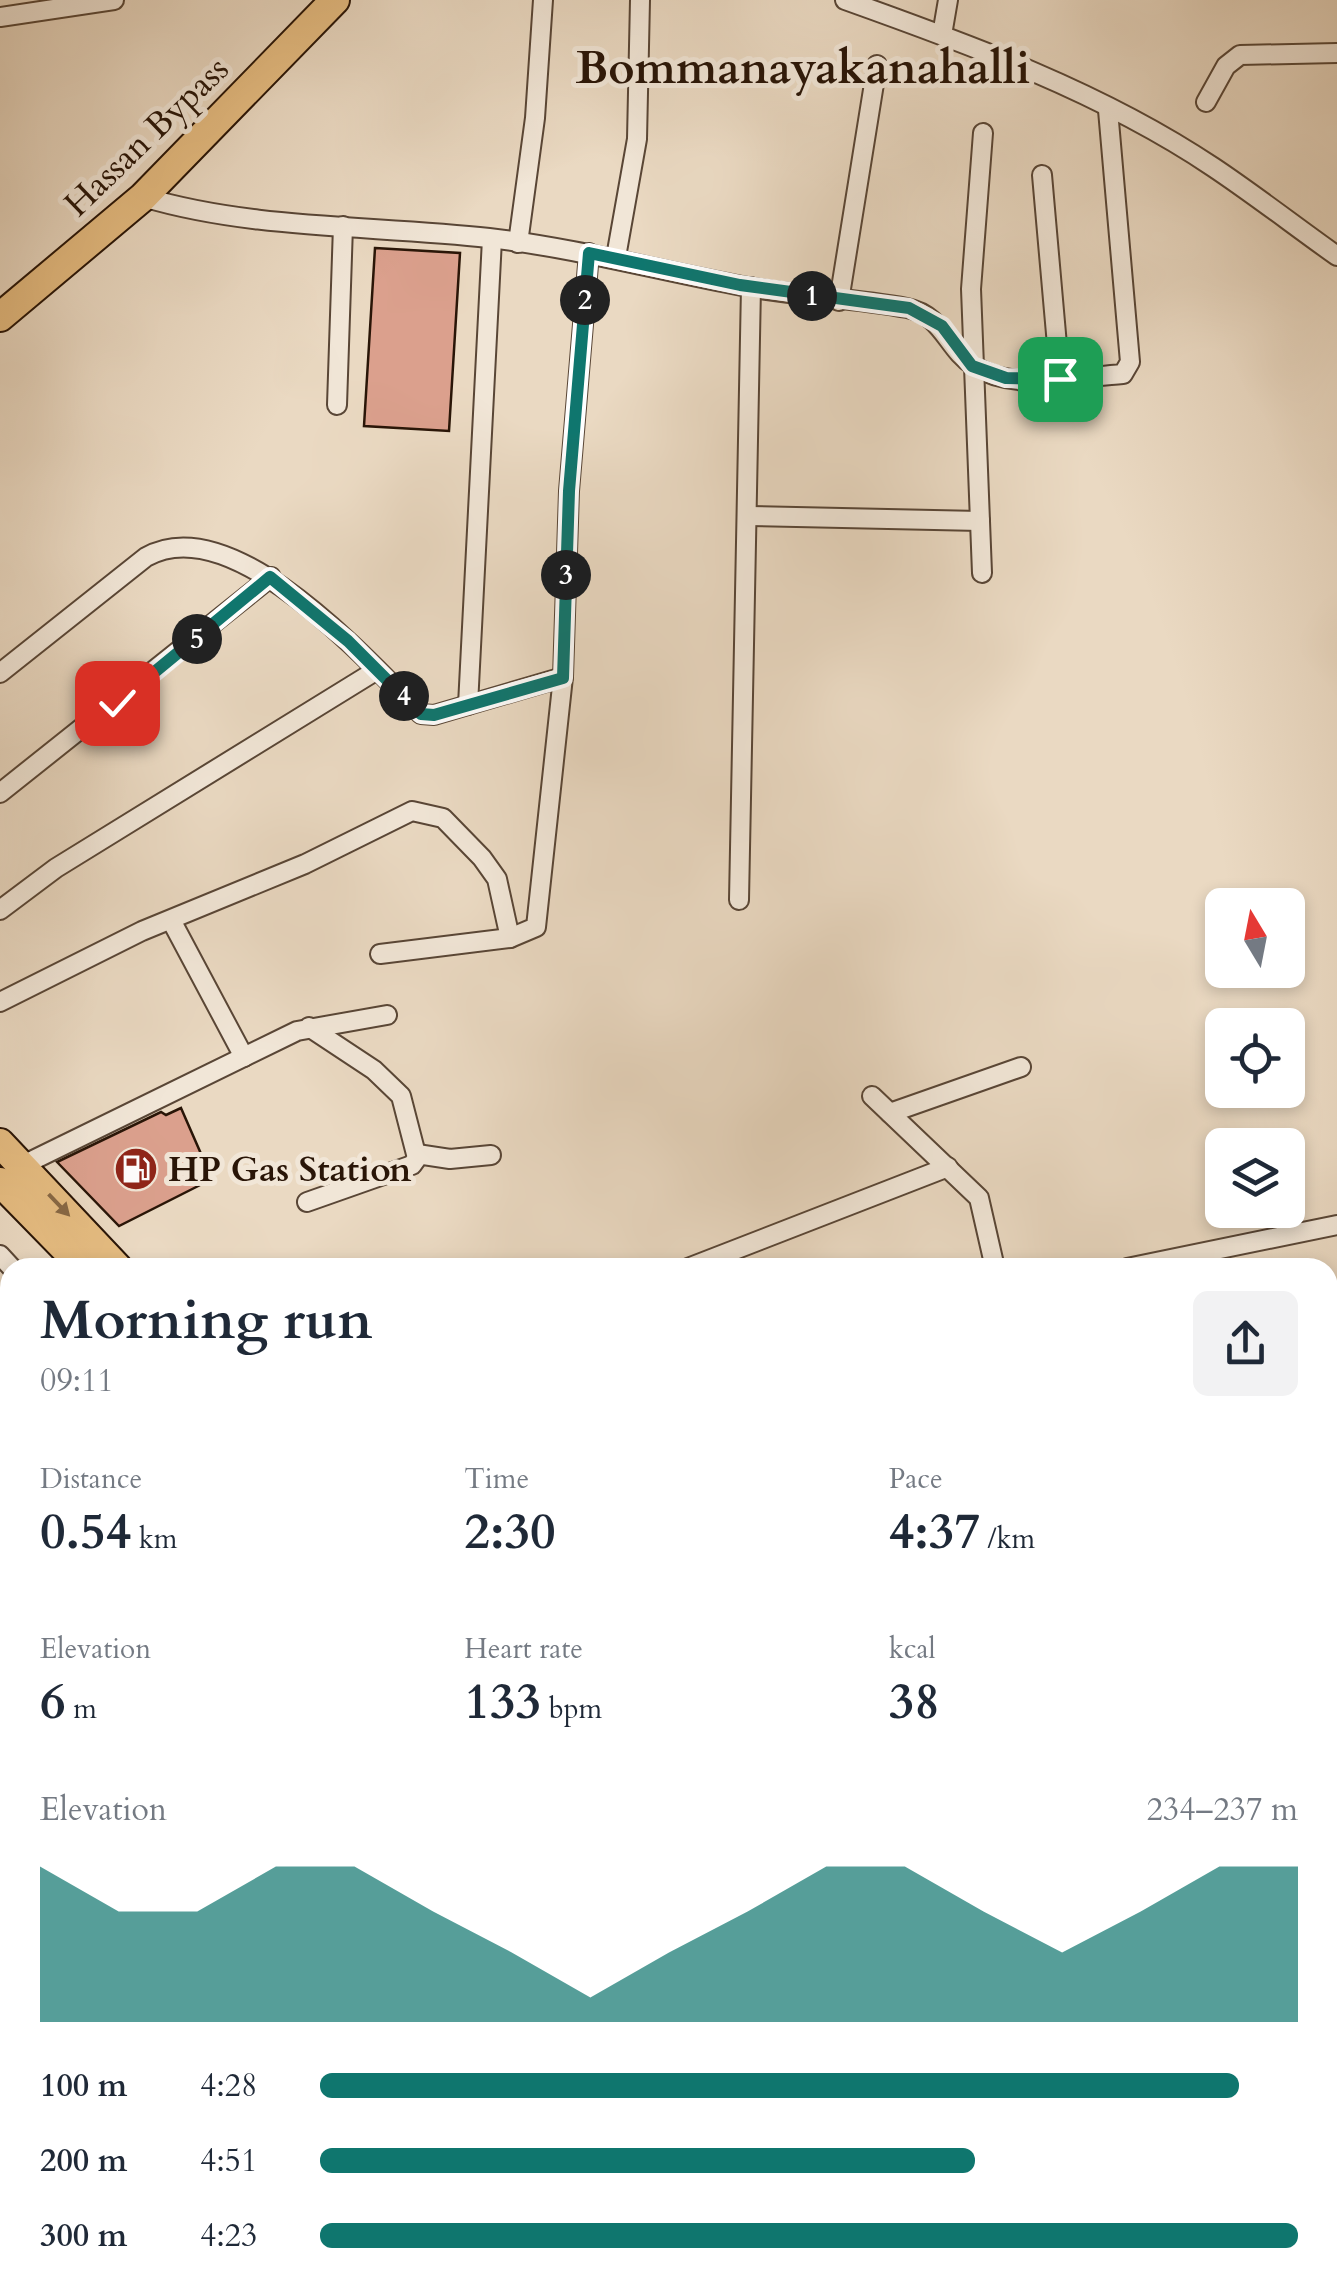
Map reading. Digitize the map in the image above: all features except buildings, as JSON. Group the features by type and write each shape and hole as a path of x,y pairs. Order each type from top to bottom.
{"highway":[{"name":"Hassan Bypass","path":"0,317 143,198 336,0"},
{"path":"0,1143 11,1174 76,1258"},
{"path":"11,1174 107,1258"}],"street":[{"path":"0,17 114,0"},
{"path":"518,244 535,118 543,0"},
{"path":"616,257 637,138 640,0"},
{"path":"845,0 1004,57 1108,110 1211,165 1337,256"},
{"path":"942,35 948,0"},
{"path":"1206,102 1226,66 1240,55 1337,53"},
{"path":"839,300 876,66"},
{"path":"143,198 198,214 492,238 616,257 751,287 924,313 942,326 972,366 1006,378 1123,374 1130,366 1108,110"},
{"path":"982,573 970,290 983,133"},
{"path":"1042,175 1060,379"},
{"path":"337,404 342,226"},
{"path":"468,705 492,238"},
{"path":"380,954 510,938 536,927 563,678 569,491 589,253"},
{"path":"739,900 751,287"},
{"path":"746,516 980,522"},
{"path":"0,673 159,549 206,550 270,577 377,670 421,714 434,715 563,678"},
{"path":"0,794 270,577"},
{"path":"0,910 56,868 377,670"},
{"path":"0,1002 171,920 305,864 403,813 426,811 443,818 497,879 510,938"},
{"path":"171,920 244,1058"},
{"path":"11,1174 309,1027 387,1016"},
{"path":"308,1202 412,1165 417,1154 402,1096 374,1070 309,1027"},
{"path":"890,1113 1021,1067"},
{"path":"872,1096 979,1198 993,1258"},
{"path":"417,1154 450,1160 491,1155"},
{"path":"714,1258 948,1167"},
{"path":"1176,1258 1337,1225"}],"place":[{"name":"HP Gas Station","path":"136,1169"}],"district":[{"name":"Bommanayakanahalli","path":"803,67"}],"route":[{"path":"117,703 270,577 348,641 421,714 434,715 563,678 569,491 589,253 740,285 909,308 942,326 972,366 1006,378 1060,379"}]}
